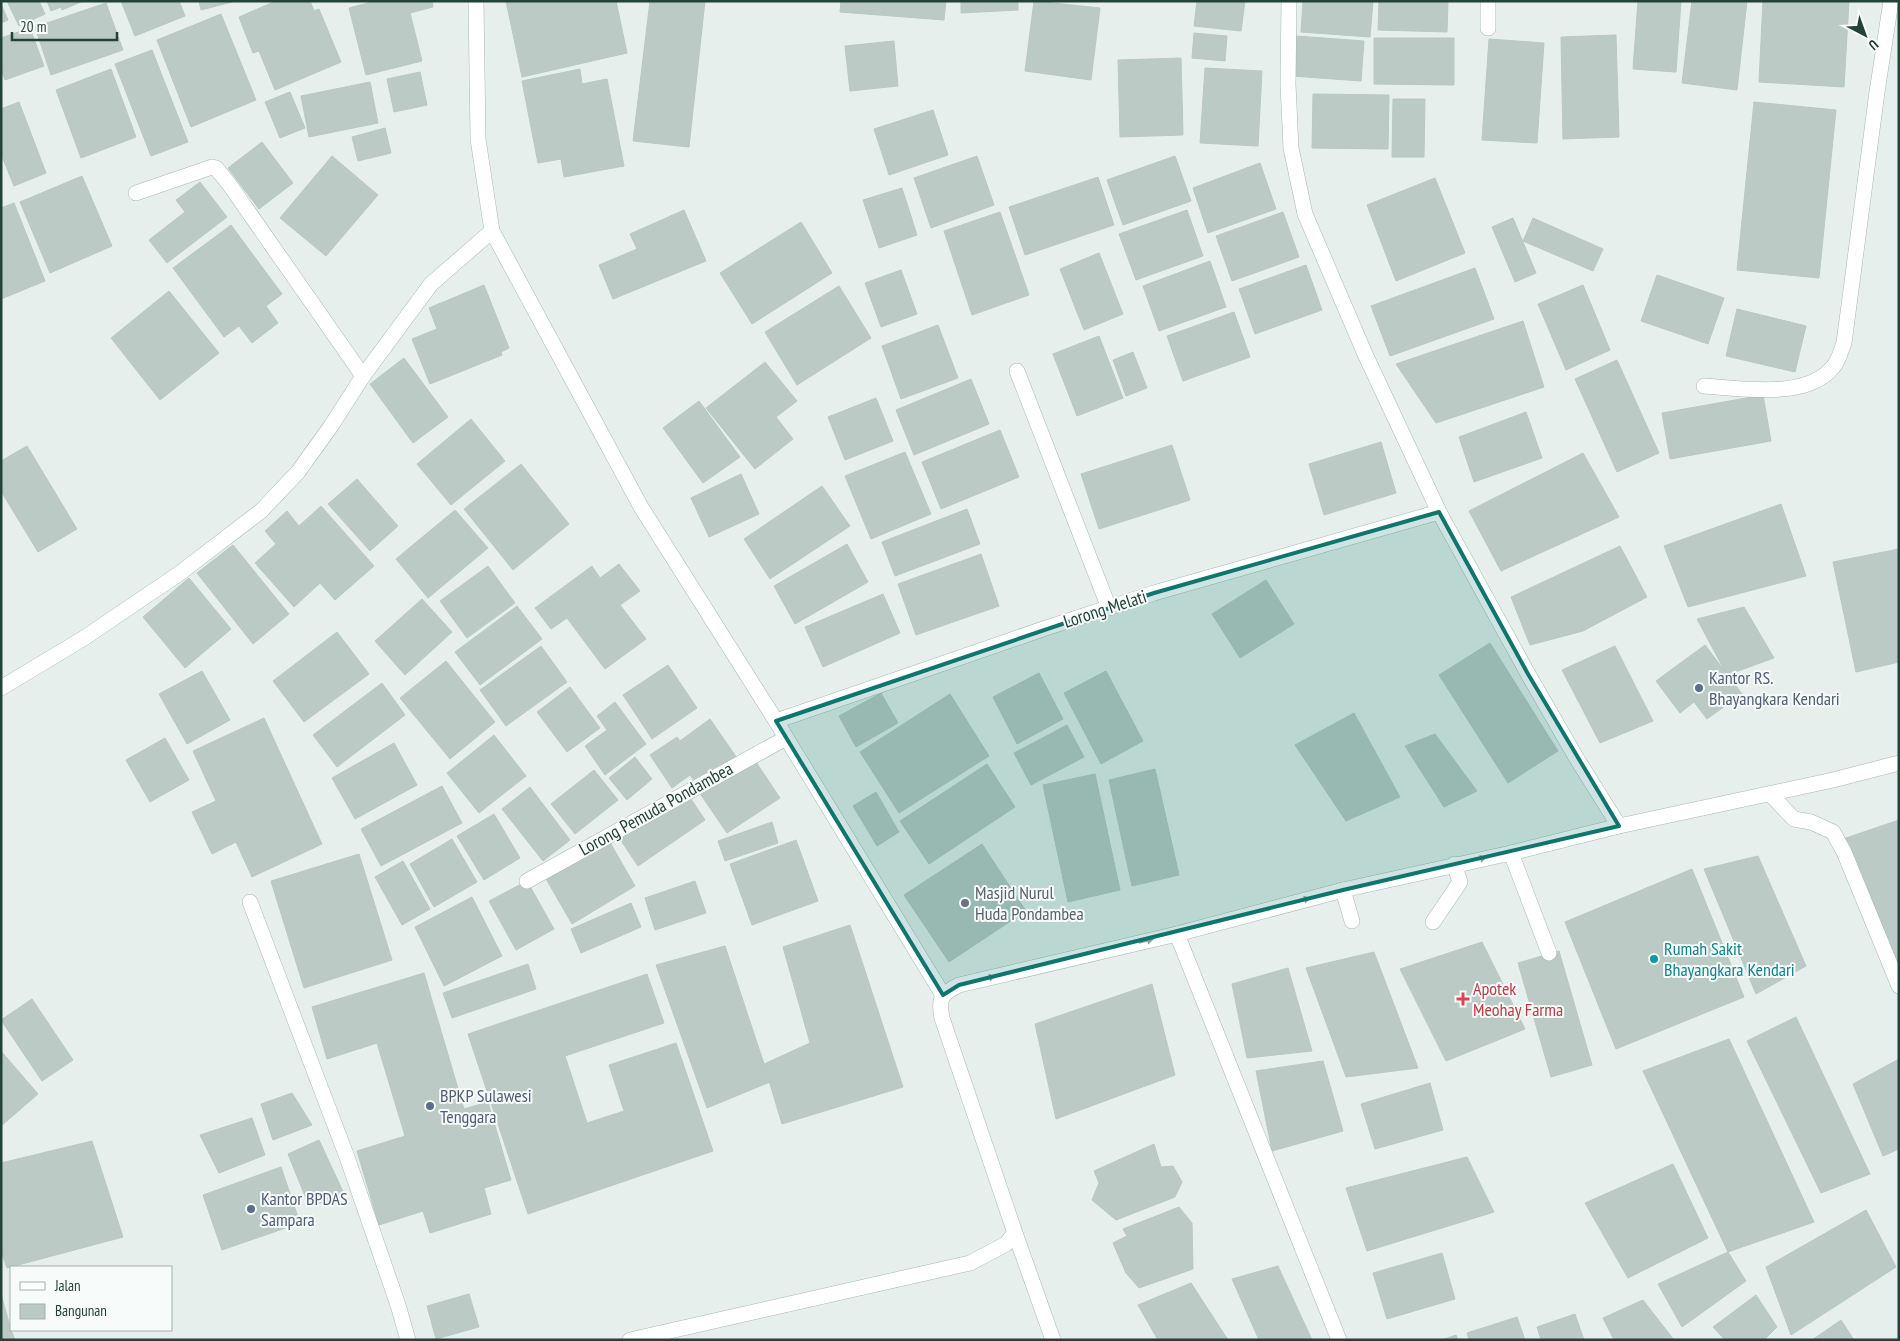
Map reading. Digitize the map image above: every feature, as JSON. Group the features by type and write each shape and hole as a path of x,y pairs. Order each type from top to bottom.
{"street":[{"path":"476,1 478,138 492,231 642,506 943,995"},
{"path":"1289,1 1288,84 1291,148 1305,214 1365,354 1439,512 1533,683 1619,826"},
{"path":"1488,1 1488,28"},
{"path":"1704,386 1783,390 1808,383 1827,374 1835,366 1844,343 1891,1"},
{"path":"136,193 212,167 216,168 363,376"},
{"path":"1,688 84,638 172,578 261,510 298,472 331,426 363,376 431,284 492,231"},
{"path":"1017,371 1110,608"},
{"name":"Lorong Melati","path":"776,721 1046,628 1250,565 1439,512"},
{"name":"Lorong Pemuda Pondambea","path":"527,880 786,738"},
{"path":"1053,1340 942,1018 940,1002 943,995 959,985 1177,934 1343,890 1899,763"},
{"path":"1770,794 1794,819 1811,822 1833,832 1844,852 1899,986"},
{"path":"1511,853 1549,953"},
{"path":"1433,922 1460,882 1454,864"},
{"path":"1343,890 1352,921"},
{"path":"250,902 347,1157 398,1305 408,1340"},
{"path":"1177,934 1339,1340"},
{"path":"630,1340 970,1262 1006,1244 1015,1233"}],"highlighted area":[{"path":"1439,512 1528,674 1619,826 1343,890 959,985 943,995 776,721 1154,593"}],"building":[{"path":"7,1 39,1 45,14 19,26"},
{"path":"47,1 83,1 62,10 61,7 51,11"},
{"path":"121,1 179,1 185,16 135,36"},
{"path":"199,1 236,1 201,10"},
{"path":"276,1 310,1 314,11 319,9 341,62 275,90 259,51 253,53 239,17"},
{"path":"376,1 432,1 433,7 410,13 422,61 366,75 349,8"},
{"path":"506,1 616,1 627,53 522,77"},
{"path":"650,1 705,1 689,147 633,141"},
{"path":"841,1 946,1 944,20 840,12"},
{"path":"961,1 1018,1 1018,10 961,13"},
{"path":"1034,1 1100,8 1091,80 1025,71"},
{"path":"1197,1 1245,1 1241,31 1194,26"},
{"path":"1303,1 1373,1 1370,37 1301,32"},
{"path":"1379,1 1448,1 1447,32 1378,30"},
{"path":"1638,1 1681,1 1676,72 1633,69"},
{"path":"1692,1 1747,1 1737,90 1682,83"},
{"path":"1763,1 1849,1 1844,87 1759,82"},
{"path":"106,3 123,50 51,75 35,27"},
{"path":"1,4 8,20 1,23"},
{"path":"221,14 256,100 191,127 157,40"},
{"path":"30,28 44,66 5,80 1,69 1,38"},
{"path":"1194,33 1227,36 1225,61 1192,58"},
{"path":"1616,35 1619,137 1563,139 1561,37"},
{"path":"1296,36 1364,41 1361,81 1292,76"},
{"path":"1374,38 1454,38 1454,85 1374,84"},
{"path":"1489,39 1544,43 1537,143 1482,140"},
{"path":"894,41 898,86 850,91 845,46"},
{"path":"152,50 188,142 151,156 115,64"},
{"path":"1181,58 1183,135 1120,137 1118,60"},
{"path":"1205,68 1262,71 1258,146 1200,143"},
{"path":"111,69 136,137 81,158 56,90"},
{"path":"580,69 582,84 607,79 624,166 564,177 561,159 538,163 522,81"},
{"path":"420,72 427,105 394,112 387,79"},
{"path":"370,82 378,123 309,137 301,96"},
{"path":"290,92 305,128 280,138 265,102"},
{"path":"1313,94 1389,95 1388,149 1312,148"},
{"path":"1393,99 1425,99 1424,157 1392,157"},
{"path":"19,102 46,173 14,186 1,154 1,109"},
{"path":"1754,102 1836,110 1819,278 1737,270"},
{"path":"933,110 948,155 889,175 874,129"},
{"path":"385,128 391,153 358,161 352,137"},
{"path":"262,142 293,183 259,209 228,168"},
{"path":"332,156 378,195 326,256 280,218"},
{"path":"977,156 994,205 931,228 914,178"},
{"path":"1175,156 1191,201 1123,225 1107,180"},
{"path":"1260,163 1276,209 1208,233 1193,188"},
{"path":"82,176 112,246 50,273 20,202"},
{"path":"1098,177 1114,225 1025,255 1009,207"},
{"path":"1435,178 1465,253 1396,281 1367,205"},
{"path":"200,182 227,217 167,263 149,240 185,212 176,200"},
{"path":"902,188 917,235 879,248 863,200"},
{"path":"14,203 45,281 1,299 1,208"},
{"path":"684,210 706,261 613,299 599,265 637,249 630,234"},
{"path":"1187,210 1203,256 1136,280 1119,234"},
{"path":"1000,212 1029,295 972,315 944,231"},
{"path":"1283,212 1299,257 1232,281 1216,236"},
{"path":"1513,218 1536,273 1515,282 1492,227"},
{"path":"1533,218 1603,249 1593,271 1523,241"},
{"path":"801,222 832,273 752,324 720,273"},
{"path":"231,225 282,294 266,306 278,323 252,343 239,326 224,337 173,268"},
{"path":"1099,253 1123,314 1084,330 1060,269"},
{"path":"1210,261 1226,307 1159,331 1143,286"},
{"path":"1306,265 1322,310 1255,334 1239,289"},
{"path":"1475,268 1494,319 1390,356 1371,306"},
{"path":"901,270 917,314 881,327 865,283"},
{"path":"1657,275 1724,298 1708,344 1641,321"},
{"path":"484,285 509,348 501,352 502,355 430,384 412,339 437,329 429,308"},
{"path":"1583,285 1610,350 1566,370 1538,304"},
{"path":"839,286 871,338 797,385 765,332"},
{"path":"169,291 219,353 160,400 111,338"},
{"path":"1737,309 1806,326 1795,372 1726,356"},
{"path":"1234,312 1250,357 1183,381 1167,336"},
{"path":"1523,321 1544,387 1436,423 1396,364"},
{"path":"938,325 958,378 901,399 882,346"},
{"path":"1099,336 1123,398 1077,416 1053,354"},
{"path":"1133,352 1147,388 1126,396 1113,360"},
{"path":"404,358 448,417 413,443 370,384"},
{"path":"1617,360 1659,453 1617,472 1575,379"},
{"path":"765,362 797,401 776,417 793,439 755,469 706,408"},
{"path":"971,379 989,424 914,455 896,410"},
{"path":"1763,395 1771,441 1670,459 1662,413"},
{"path":"876,398 893,441 845,460 828,417"},
{"path":"699,401 740,457 703,483 663,428"},
{"path":"1526,412 1542,458 1474,482 1459,437"},
{"path":"471,419 505,461 451,505 417,464"},
{"path":"1000,430 1019,477 941,509 922,462"},
{"path":"1381,442 1396,493 1324,515 1309,464"},
{"path":"1172,445 1190,500 1099,529 1081,474"},
{"path":"27,446 77,529 38,552 1,491 1,461"},
{"path":"905,452 931,514 871,539 845,476"},
{"path":"1583,453 1619,517 1501,571 1469,511"},
{"path":"521,464 569,524 513,570 464,509"},
{"path":"741,474 759,514 709,537 691,498"},
{"path":"357,479 398,526 370,551 328,504"},
{"path":"822,486 850,526 770,579 744,539"},
{"path":"1781,504 1806,576 1688,607 1664,546"},
{"path":"321,506 374,566 335,600 320,583 294,607 255,563 276,544 265,531 287,511 299,526"},
{"path":"967,509 980,544 895,576 882,542"},
{"path":"455,510 488,548 428,598 396,559"},
{"path":"847,544 868,582 795,624 774,586"},
{"path":"233,545 289,614 253,644 197,573"},
{"path":"1620,546 1647,597 1583,631 1530,645 1511,597"},
{"path":"1899,549 1899,662 1856,672 1833,562"},
{"path":"981,554 999,606 916,635 898,584"},
{"path":"619,564 640,591 620,605 646,639 605,669 567,618 551,629 535,608 592,566 600,578"},
{"path":"488,566 515,603 467,638 440,601"},
{"path":"189,578 231,629 185,668 143,617"},
{"path":"1266,580 1294,624 1240,658 1212,614"},
{"path":"883,594 900,633 823,667 805,627"},
{"path":"422,599 452,632 405,675 375,641"},
{"path":"517,606 542,639 480,685 455,652"},
{"path":"1744,607 1774,658 1727,675 1697,619"},
{"path":"337,632 369,674 304,722 273,681"},
{"path":"1490,643 1558,751 1508,783 1439,675"},
{"name":"Kantor RS. Bhayangkara Kendari","path":"1705,645 1742,694 1707,719 1694,702 1680,713 1656,681"},
{"path":"541,646 567,682 506,726 480,690"},
{"path":"1615,646 1653,721 1600,743 1562,670"},
{"path":"446,661 495,722 450,759 400,698"},
{"path":"668,665 697,708 652,739 623,695"},
{"path":"202,671 230,720 187,744 159,694"},
{"path":"1106,671 1143,741 1101,764 1064,693"},
{"path":"1039,673 1063,719 1017,744 993,697"},
{"path":"382,683 405,715 337,767 313,735"},
{"path":"570,687 600,728 567,752 537,712"},
{"path":"881,693 898,723 856,747 839,716"},
{"path":"950,694 989,756 899,813 860,752"},
{"path":"615,702 646,744 605,775 585,746 607,730 597,716"},
{"path":"1354,713 1400,797 1346,821 1295,745"},
{"path":"264,718 322,844 252,877 236,842 212,854 192,812 216,801 193,751"},
{"path":"710,719 737,758 697,785 690,775 672,788 650,755 677,737 680,741"},
{"path":"1067,725 1084,757 1031,785 1014,753"},
{"path":"1435,734 1477,791 1444,807 1405,746"},
{"path":"494,735 526,776 479,813 447,773"},
{"path":"165,738 189,780 150,802 126,760"},
{"path":"394,743 417,785 355,819 332,778"},
{"path":"752,756 780,798 727,833 699,792"},
{"path":"635,757 652,779 627,800 609,778"},
{"path":"987,764 1015,807 929,864 900,821"},
{"path":"1155,769 1179,875 1132,886 1109,780"},
{"path":"594,770 618,800 575,834 551,804"},
{"path":"1095,774 1120,890 1068,902 1043,785"},
{"path":"442,786 462,823 381,866 361,829"},
{"path":"530,787 570,840 543,861 502,809"},
{"path":"683,787 705,820 638,866 616,833"},
{"path":"876,792 899,832 877,846 853,806"},
{"path":"494,814 520,858 484,880 457,836"},
{"path":"1899,820 1899,979 1843,839"},
{"path":"772,822 778,843 725,861 718,841"},
{"path":"452,839 477,882 434,907 410,864"},
{"path":"608,839 635,886 572,924 545,877"},
{"path":"796,840 818,901 752,925 730,864"},
{"name":"Masjid Nurul Huda Pondambea","path":"982,844 1026,911 949,962 904,895"},
{"path":"359,854 392,960 304,988 271,881"},
{"path":"1758,856 1806,966 1756,994 1704,869"},
{"path":"403,861 430,909 402,925 375,877"},
{"name":"Rumah Sakit Bhayangkara Kendari","path":"1692,869 1744,997 1616,1049 1565,922"},
{"path":"527,881 554,929 516,950 489,901"},
{"path":"695,881 706,913 655,930 645,898"},
{"path":"472,897 502,956 444,986 415,927"},
{"path":"631,903 641,927 581,953 571,929"},
{"path":"850,925 903,1087 782,1124 764,1064 810,1043 783,947"},
{"name":"Apotek Meohay Farma","path":"1482,942 1525,1029 1446,1061 1400,969"},
{"path":"725,946 770,1082 707,1108 656,965"},
{"path":"1559,951 1592,1065 1551,1077 1518,963"},
{"path":"1374,952 1418,1068 1346,1077 1306,968"},
{"path":"528,964 536,989 452,1018 443,993"},
{"path":"1288,968 1312,1051 1247,1058 1232,984"},
{"name":"BPKP Sulawesi Tenggara","path":"424,973 464,1109 488,1102 511,1180 484,1188 491,1214 430,1233 423,1211 379,1225 357,1151 405,1136 377,1043 327,1059 312,1007"},
{"path":"647,974 664,1023 565,1056 587,1123 624,1111 609,1065 676,1043 713,1151 528,1214 468,1034"},
{"path":"1152,984 1175,1075 1056,1119 1035,1024"},
{"path":"32,999 73,1060 42,1081 1,1020"},
{"path":"1796,1017 1870,1174 1821,1193 1747,1041"},
{"path":"1729,1039 1814,1222 1728,1252 1643,1071"},
{"path":"1,1051 38,1094 1,1126"},
{"path":"1899,1059 1899,1149 1883,1156 1853,1084"},
{"path":"1323,1061 1343,1131 1272,1151 1256,1071"},
{"path":"1430,1083 1443,1130 1375,1149 1361,1104"},
{"path":"292,1093 312,1125 273,1140 261,1104"},
{"path":"252,1118 265,1155 219,1173 200,1135"},
{"path":"319,1140 345,1196 309,1206 288,1154"},
{"path":"92,1141 123,1237 7,1268 1,1251 1,1163"},
{"path":"1154,1144 1161,1167 1173,1166 1182,1182 1175,1197 1116,1220 1092,1200 1099,1183 1094,1171"},
{"path":"1467,1157 1494,1212 1367,1251 1346,1188"},
{"path":"1673,1164 1708,1238 1628,1278 1585,1203"},
{"name":"Kantor BPDAS Sampara","path":"281,1167 300,1223 222,1250 203,1195"},
{"path":"1179,1207 1192,1223 1193,1269 1139,1288 1126,1273 1113,1243 1127,1236 1123,1229"},
{"path":"1866,1210 1896,1267 1791,1335 1766,1267"},
{"path":"1728,1252 1746,1281 1682,1327 1658,1284"},
{"path":"1442,1253 1455,1299 1387,1319 1373,1273"},
{"path":"1278,1266 1312,1340 1259,1340 1232,1279"},
{"path":"1191,1283 1228,1340 1158,1340 1138,1305"},
{"path":"1,1294 10,1331 15,1340 1,1340"},
{"path":"469,1294 479,1327 436,1339 427,1306"},
{"path":"1756,1295 1777,1327 1764,1340 1725,1340 1713,1327"},
{"path":"1643,1300 1674,1340 1614,1340 1603,1318"},
{"path":"1575,1314 1584,1340 1541,1340 1537,1327"},
{"path":"1517,1317 1525,1340 1469,1340 1467,1333"},
{"path":"1841,1320 1854,1340 1812,1340"},
{"path":"1456,1335 1458,1340 1442,1340"}],"place":[{"name":"Kantor RS. Bhayangkara Kendari","path":"1699,688"},
{"name":"Masjid Nurul Huda Pondambea","path":"965,903"},
{"name":"Rumah Sakit Bhayangkara Kendari","path":"1654,959"},
{"name":"Apotek Meohay Farma","path":"1463,999"},
{"name":"BPKP Sulawesi Tenggara","path":"430,1106"},
{"name":"Kantor BPDAS Sampara","path":"251,1209"}]}
